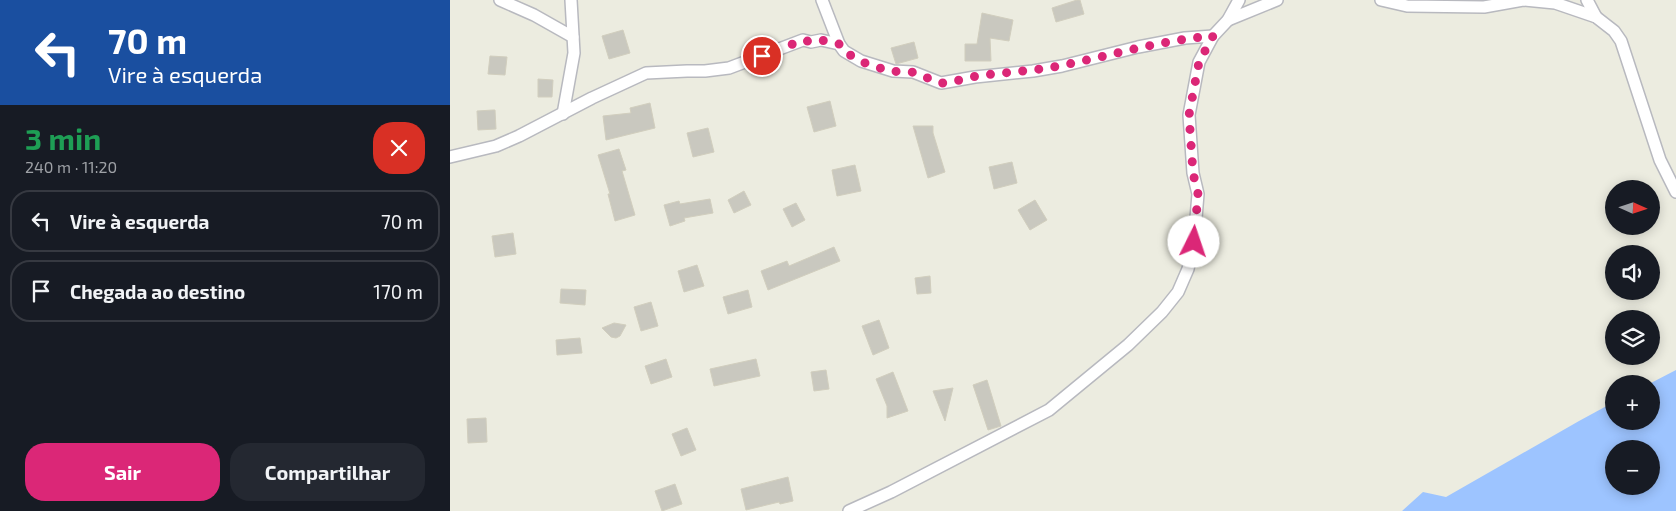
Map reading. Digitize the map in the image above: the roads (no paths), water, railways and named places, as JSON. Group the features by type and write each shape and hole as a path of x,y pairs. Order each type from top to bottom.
{"lane":[{"path":"500,0 534,14 573,37"},
{"path":"563,114 574,53 571,0"},
{"path":"822,0 828,20 844,51 861,61 893,71 913,72 941,83 975,76 1040,70 1185,38 1213,36"},
{"path":"849,511 891,492 1049,410 1128,345 1162,312 1178,292 1188,269 1194,242 1198,194 1193,173 1189,115 1199,62 1213,36 1228,20 1238,0"},
{"path":"1228,20 1277,0"},
{"path":"1381,0 1407,6 1475,7 1523,0 1555,3 1596,17 1614,31 1621,41 1660,160 1676,192"},
{"path":"1587,0 1596,17"},
{"path":"450,157 496,146 646,73 687,70 705,72 729,68 803,40 811,42 821,40 839,44"}],"water":[{"path":"1676,370 1676,511 1402,511 1423,492 1446,497 1605,407 1605,430 1660,430 1660,378"}]}
